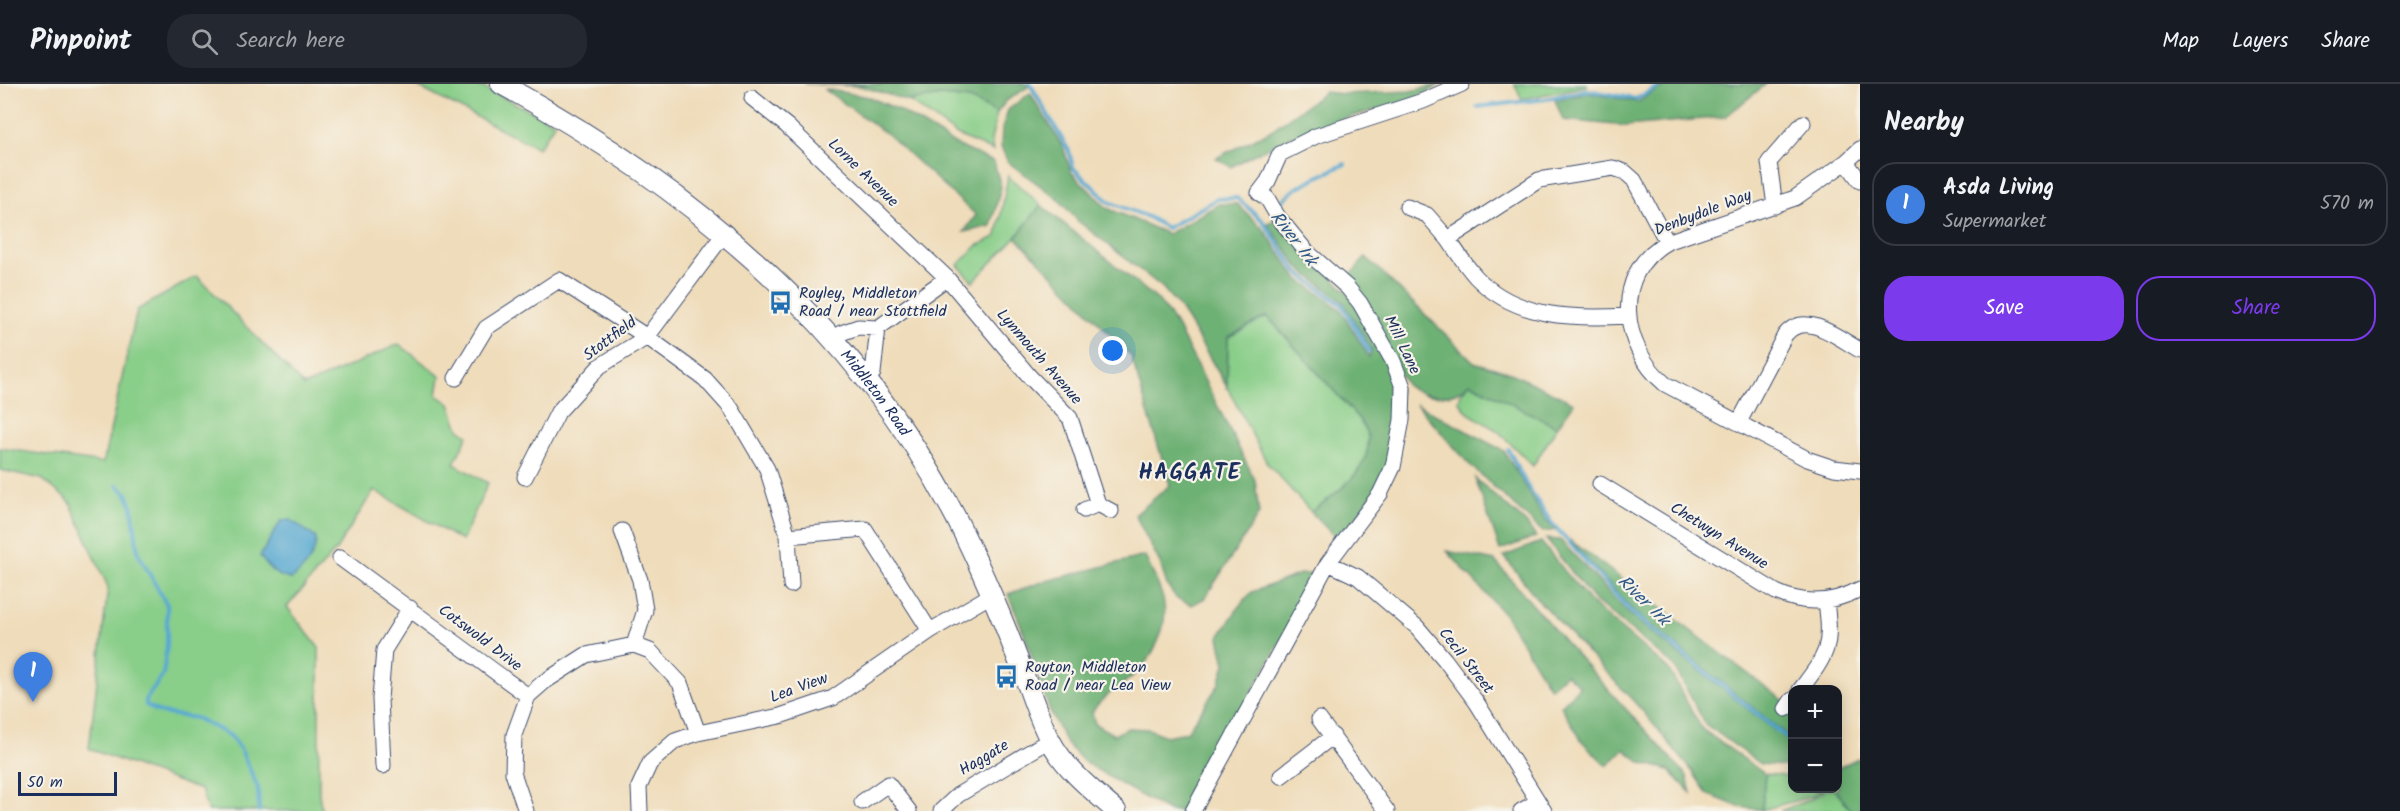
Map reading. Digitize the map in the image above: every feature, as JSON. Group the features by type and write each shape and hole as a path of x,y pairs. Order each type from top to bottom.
{"main road":[{"name":"Middleton Road","path":"501,84 556,115 656,182 724,234 797,301 834,339 867,379 913,445 955,516 993,594 1050,740 1074,773 1116,811"}],"street":[{"name":"Mill Lane","path":"1193,811 1328,563 1380,494 1393,467 1402,420 1403,387 1393,361 1360,303 1347,287 1306,251 1278,218 1267,198 1259,193 1268,181 1280,154 1316,136 1423,101 1462,84"},
{"name":"Lorne Avenue","path":"752,98 787,126 947,278"},
{"path":"1774,206 1768,162 1803,123"},
{"name":"Denbydale Way","path":"1860,148 1846,162 1795,198 1667,242 1656,248 1640,268 1631,291 1628,316 1634,342 1643,360 1655,375 1677,390 1820,465 1860,471"},
{"path":"1846,162 1860,181"},
{"path":"1448,239 1539,180 1613,168 1624,172 1634,180 1667,242"},
{"path":"1407,207 1427,215 1476,277 1489,288 1518,304 1562,317 1628,316"},
{"name":"Stottfield","path":"525,477 558,412 600,366 647,336 724,234"},
{"path":"834,339 841,333 858,327 878,328 947,278"},
{"name":"Lynmouth Avenue","path":"947,278 1030,377 1070,418 1098,508"},
{"path":"456,378 486,328 559,280 647,336 705,379 730,408 767,469 788,536 791,585"},
{"path":"1739,422 1785,335 1792,327 1802,323 1813,325 1860,350"},
{"path":"867,379 873,373 878,328"},
{"name":"Chetwyn Avenue","path":"1600,484 1776,592 1800,601 1826,601 1845,597 1860,589"},
{"path":"788,536 865,529 930,631"},
{"path":"622,531 640,580 645,610 634,645"},
{"name":"Cotswold Drive","path":"340,558 528,696"},
{"name":"Cecil Street","path":"1328,563 1358,577 1416,627 1445,660 1477,703 1540,807"},
{"name":"Lea View","path":"640,811 639,787 651,763 675,741 698,733 780,716 833,698 930,631 993,594"},
{"path":"1804,685 1822,660 1827,645 1830,630 1826,601"},
{"path":"383,765 380,699 384,650 410,608"},
{"path":"526,811 513,773 513,744 528,696 544,682 586,655 634,645 650,651 680,683 698,733"},
{"path":"1318,718 1388,811"},
{"path":"1281,776 1333,736"},
{"name":"Haggate","path":"941,811 958,795 1050,740"},
{"path":"862,802 888,784 909,811"},
{"path":"1521,811 1540,807"}],"green space":[{"path":"412,84 476,84 555,123 538,148"},
{"path":"805,84 1027,84 1028,87 1006,101 997,113 970,99 941,96 909,101 860,86"},
{"path":"1514,84 1587,84 1587,86 1522,99"},
{"path":"1674,84 1766,84 1725,117 1626,126 1563,120 1555,100 1588,93 1638,102 1658,89"},
{"path":"1439,85 1403,103 1322,125 1295,135 1231,167 1216,158 1270,131 1325,92 1344,94 1410,91"},
{"path":"824,89 869,97 899,110 956,145 994,162 1001,187 991,226 964,232 976,215 888,135"},
{"path":"1030,93 1063,147 1071,172 1107,208 1168,234 1219,204 1237,204 1264,230 1296,277 1340,309 1369,357 1372,350 1343,302 1299,268 1267,223 1275,220 1348,293 1375,334 1399,390 1391,463 1375,491 1339,541 1311,512 1350,481 1364,461 1368,450 1368,437 1360,420 1267,316 1228,337 1227,387 1182,311 1163,288 1078,221 1058,199 1008,162 1001,147 1002,129 1008,110"},
{"path":"941,96 970,99 997,113 991,140 993,151 957,135 909,101"},
{"path":"1008,176 1041,205 1016,237 973,282 958,265 977,246 997,236"},
{"path":"1041,205 1159,301 1177,326 1255,480 1259,514 1205,598 1192,605 1177,599 1167,585 1160,563 1135,515 1170,485 1131,356 1016,237"},
{"path":"1366,257 1474,362 1511,373 1574,403 1557,427 1470,383 1456,393 1440,396 1423,393 1407,386 1345,281"},
{"path":"197,276 304,386 399,344 440,376 437,395 450,404 459,429 468,435 454,464 488,483 462,541 374,490 336,550 287,607 319,648 319,794 322,811 208,811 201,790 89,749 108,587 70,502 42,479 0,470 0,448 103,463 137,310"},
{"path":"1267,316 1360,420 1368,437 1368,450 1358,471 1340,490 1311,512 1267,463 1227,387 1228,337"},
{"path":"1470,383 1557,427 1533,466 1498,431 1468,413 1459,401 1461,393"},
{"path":"1416,404 1504,451 1546,521 1556,530 1543,532 1470,465"},
{"path":"1475,478 1526,523 1536,537 1500,550"},
{"path":"1546,539 1560,540 1630,615 1788,741 1788,767 1761,764 1705,724 1674,666 1593,599"},
{"path":"1570,540 1788,704 1788,736 1634,612"},
{"path":"1541,542 1591,603 1669,670 1702,729 1765,774 1762,810 1739,807 1707,794 1693,772 1640,708 1538,600 1504,556"},
{"path":"1447,551 1495,561 1687,776 1691,793 1669,770 1642,763 1624,749 1607,766 1582,741 1561,706 1580,686 1566,674 1550,688 1505,615"},
{"path":"1145,556 1163,598 1164,624 1147,661 1134,675 1101,701 1092,712 1095,724 1114,735 1128,728 1148,729 1166,736 1187,732 1219,684 1225,664 1219,637 1240,605 1252,592 1300,574 1318,574 1186,811 1168,811 1084,762 1066,743 1051,714 1024,633 1008,594 1042,582"},
{"path":"1860,759 1860,811 1852,811 1837,793 1842,793 1842,766"},
{"path":"1765,774 1788,776 1788,793 1816,793 1812,796 1762,810"},
{"path":"1821,793 1837,793 1852,811 1780,811"}],"water":[{"path":"291,520 316,538 309,561 292,579 273,572 260,556 281,521"}],"waterway":[{"name":"River Irk","path":"1030,84 1069,151 1073,168 1109,202 1148,217 1167,228 1217,199 1237,198 1262,220 1297,272 1342,305 1369,351"},
{"path":"1477,107 1546,99 1587,90 1636,99 1663,84"},
{"path":"1278,209 1282,201 1297,188 1345,164"},
{"name":"River Irk","path":"1508,449 1550,521 1632,613 1788,739"},
{"path":"117,485 127,494 132,506 138,553 167,605 167,645 163,675 146,699 146,705 161,713 196,718 231,736 241,750 258,788 259,811"}],"place":[{"name":"Royley, Middleton Road / near Stottfield","path":"781,302"},
{"name":"Royton, Middleton Road / near Lea View","path":"1007,676"},
{"name":"Asda Living","path":"33,702"}],"district":[{"name":"HAGGATE","path":"1190,473"}]}
